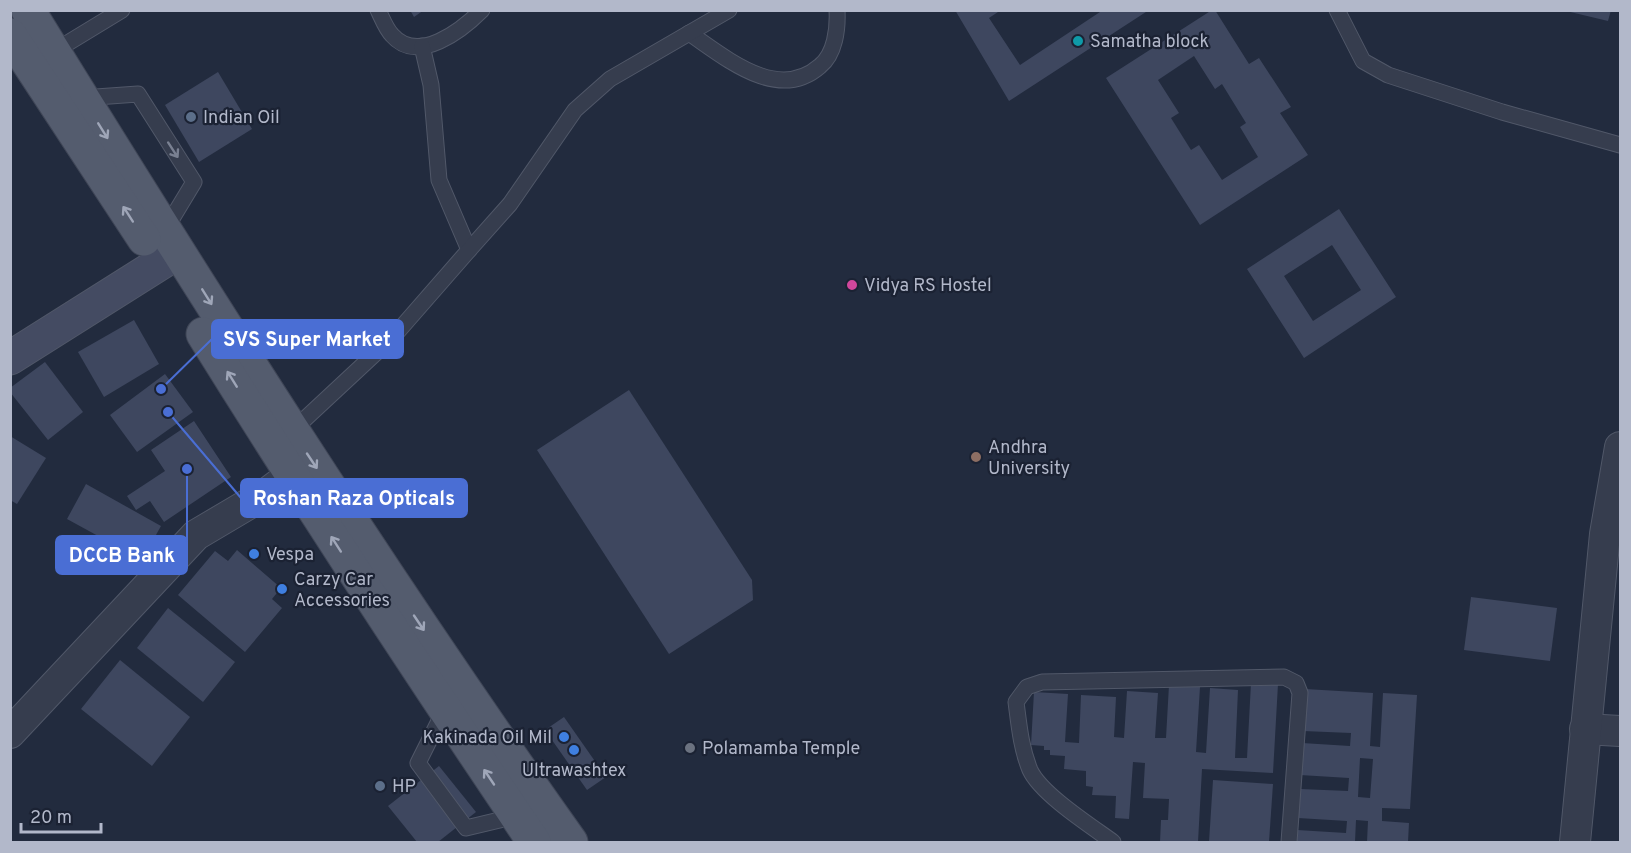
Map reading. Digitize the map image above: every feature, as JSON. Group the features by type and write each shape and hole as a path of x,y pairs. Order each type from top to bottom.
{"main road":[{"path":"19,28 54,52 168,249 291,475 444,711 525,830"},
{"path":"19,28 473,704 571,843"}],"street":[{"path":"10,358 168,249"},
{"path":"1575,843 1605,534 1620,447"},
{"path":"10,733 196,535 267,493 291,475"},
{"path":"1586,729 1620,730"}],"lane":[{"path":"54,52 122,10"},
{"path":"378,10 393,36 410,46 435,45 482,10"},
{"path":"291,431 393,337 510,204 575,110 610,79 729,10"},
{"path":"689,33 745,70 776,81 809,76 828,60 838,25 837,10"},
{"path":"1337,10 1362,61 1388,75 1502,112 1620,145"},
{"path":"422,46 431,85 439,180 469,250"},
{"path":"82,98 138,94 194,182 168,249"},
{"path":"1113,843 1060,803 1031,772 1022,744 1016,702 1027,687 1042,682 1273,677 1284,677 1296,683 1299,693 1289,843"},
{"path":"444,711 418,763 466,828 525,830"}],"building":[{"path":"410,10 424,10 414,17"},
{"name":"Samatha block","path":"955,10 1001,10 989,18 1020,65 1103,10 1149,10 1009,101"},
{"path":"1215,10 1249,64 1259,58 1291,107 1280,113 1308,155 1200,225 1106,78","holes":["1194,56 1215,89 1222,84 1246,123 1240,127 1258,157 1222,180 1199,145 1191,150 1171,118 1179,113 1158,80"]},
{"path":"1562,10 1611,10 1608,21"},
{"path":"218,72 252,129 199,162 165,105"},
{"path":"1339,209 1396,297 1304,358 1247,269","holes":["1332,245 1361,290 1313,321 1284,276"]},
{"path":"134,320 159,364 104,397 78,352"},
{"path":"45,362 83,412 48,440 10,392 10,388"},
{"path":"165,374 193,412 137,452 110,415"},
{"path":"629,390 752,580 753,600 669,654 537,450"},
{"path":"194,421 231,477 164,522 150,501 136,510 127,496 165,471 151,450"},
{"path":"10,436 46,458 17,504 10,500"},
{"path":"86,484 161,526 142,560 67,519"},
{"path":"237,550 281,588 272,599 282,608 245,652 178,595 215,551 228,561"},
{"path":"1471,597 1557,608 1550,661 1464,650"},
{"path":"168,608 235,662 203,702 137,648"},
{"path":"120,660 190,717 152,766 81,709"},
{"path":"1251,683 1278,684 1273,773 1202,769 1198,842 1160,842 1161,820 1168,820 1169,799 1143,798 1145,763 1133,762 1129,819 1115,818 1116,796 1092,795 1093,787 1086,786 1086,771 1064,769 1065,756 1050,755 1050,750 1044,750 1044,746 1031,745 1034,692 1068,694 1065,742 1079,743 1081,695 1116,697 1114,737 1124,738 1127,691 1158,693 1155,738 1166,738 1169,685 1200,687 1196,752 1206,753 1210,688 1238,690 1235,758 1247,758"},
{"path":"1305,689 1373,693 1370,746 1380,747 1383,693 1417,695 1410,809 1382,808 1382,821 1409,823 1408,842 1367,842 1368,821 1356,820 1355,842 1296,842 1297,830 1346,833 1347,821 1298,818 1300,789 1348,791 1349,778 1300,775 1302,743 1350,746 1351,733 1303,731","holes":["1360,758 1373,759 1370,798 1358,797"]},
{"path":"564,717 606,777 587,790 545,730"},
{"path":"439,766 476,812 438,842 417,842 388,806"},
{"path":"1213,780 1273,784 1269,842 1209,842"}],"place":[{"name":"Samatha block","path":"1078,41"},
{"name":"Indian Oil","path":"191,117"},
{"name":"Vidya RS Hostel","path":"852,285"},
{"name":"SVS Super Market","path":"161,389"},
{"name":"Roshan Raza Opticals","path":"168,412"},
{"name":"Andhra University","path":"976,457"},
{"name":"DCCB Bank","path":"187,469"},
{"name":"Vespa","path":"254,554"},
{"name":"Carzy Car Accessories","path":"282,589"},
{"name":"Kakinada Oil Mil","path":"564,737"},
{"name":"Polamamba Temple","path":"690,748"},
{"name":"Ultrawashtex","path":"574,750"},
{"name":"HP","path":"380,786"}]}
